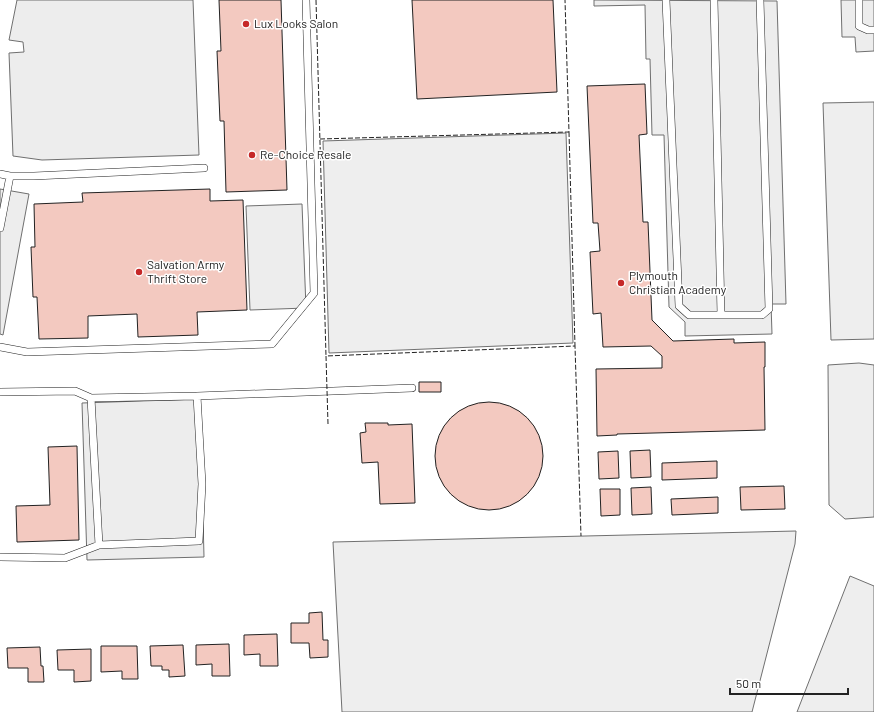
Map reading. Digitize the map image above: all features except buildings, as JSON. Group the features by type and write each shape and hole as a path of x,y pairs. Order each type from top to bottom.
{"lane":[{"path":"0,347 27,352 272,344 314,293 306,0"},
{"path":"666,0 679,306 689,315 762,315 769,309 760,0"},
{"path":"714,0 722,315"},
{"path":"859,0 859,26 868,30 874,30"},
{"path":"0,174 10,176 204,168"},
{"path":"0,228 10,176"},
{"path":"0,392 75,391 91,398 196,396 412,388"},
{"path":"0,557 65,558 99,545 199,541 202,484 196,396"},
{"path":"91,398 99,545"}],"shaded area":[{"path":"17,0 193,0 199,155 42,160 13,156 9,53 24,52 23,42 9,40"},
{"path":"594,0 777,1 786,304 771,304 772,334 685,336 685,322 669,307 664,135 652,135 650,59 646,59 645,5 594,6"},
{"path":"841,0 874,0 874,51 856,52 855,37 842,37"},
{"path":"874,102 874,339 831,340 823,103"},
{"path":"566,133 573,343 329,353 323,141"},
{"path":"0,189 29,194 3,335 0,334"},
{"path":"302,204 306,308 250,310 246,206"},
{"path":"859,363 874,365 874,517 845,519 829,505 828,365"},
{"path":"200,399 204,557 87,560 82,403"},
{"path":"796,531 795,544 752,712 342,712 333,542"},
{"path":"850,576 874,586 874,712 797,712"}],"fence":[{"path":"316,0 326,356"},
{"path":"320,139 569,132 565,0"},
{"path":"569,132 575,346"},
{"path":"328,424 326,356 575,346 581,536"}],"place":[{"name":"Lux Looks Salon","path":"246,24"},
{"name":"Re-Choice Resale","path":"252,155"},
{"name":"Salvation Army Thrift Store","path":"139,272"},
{"name":"Plymouth Christian Academy","path":"621,283"}]}
